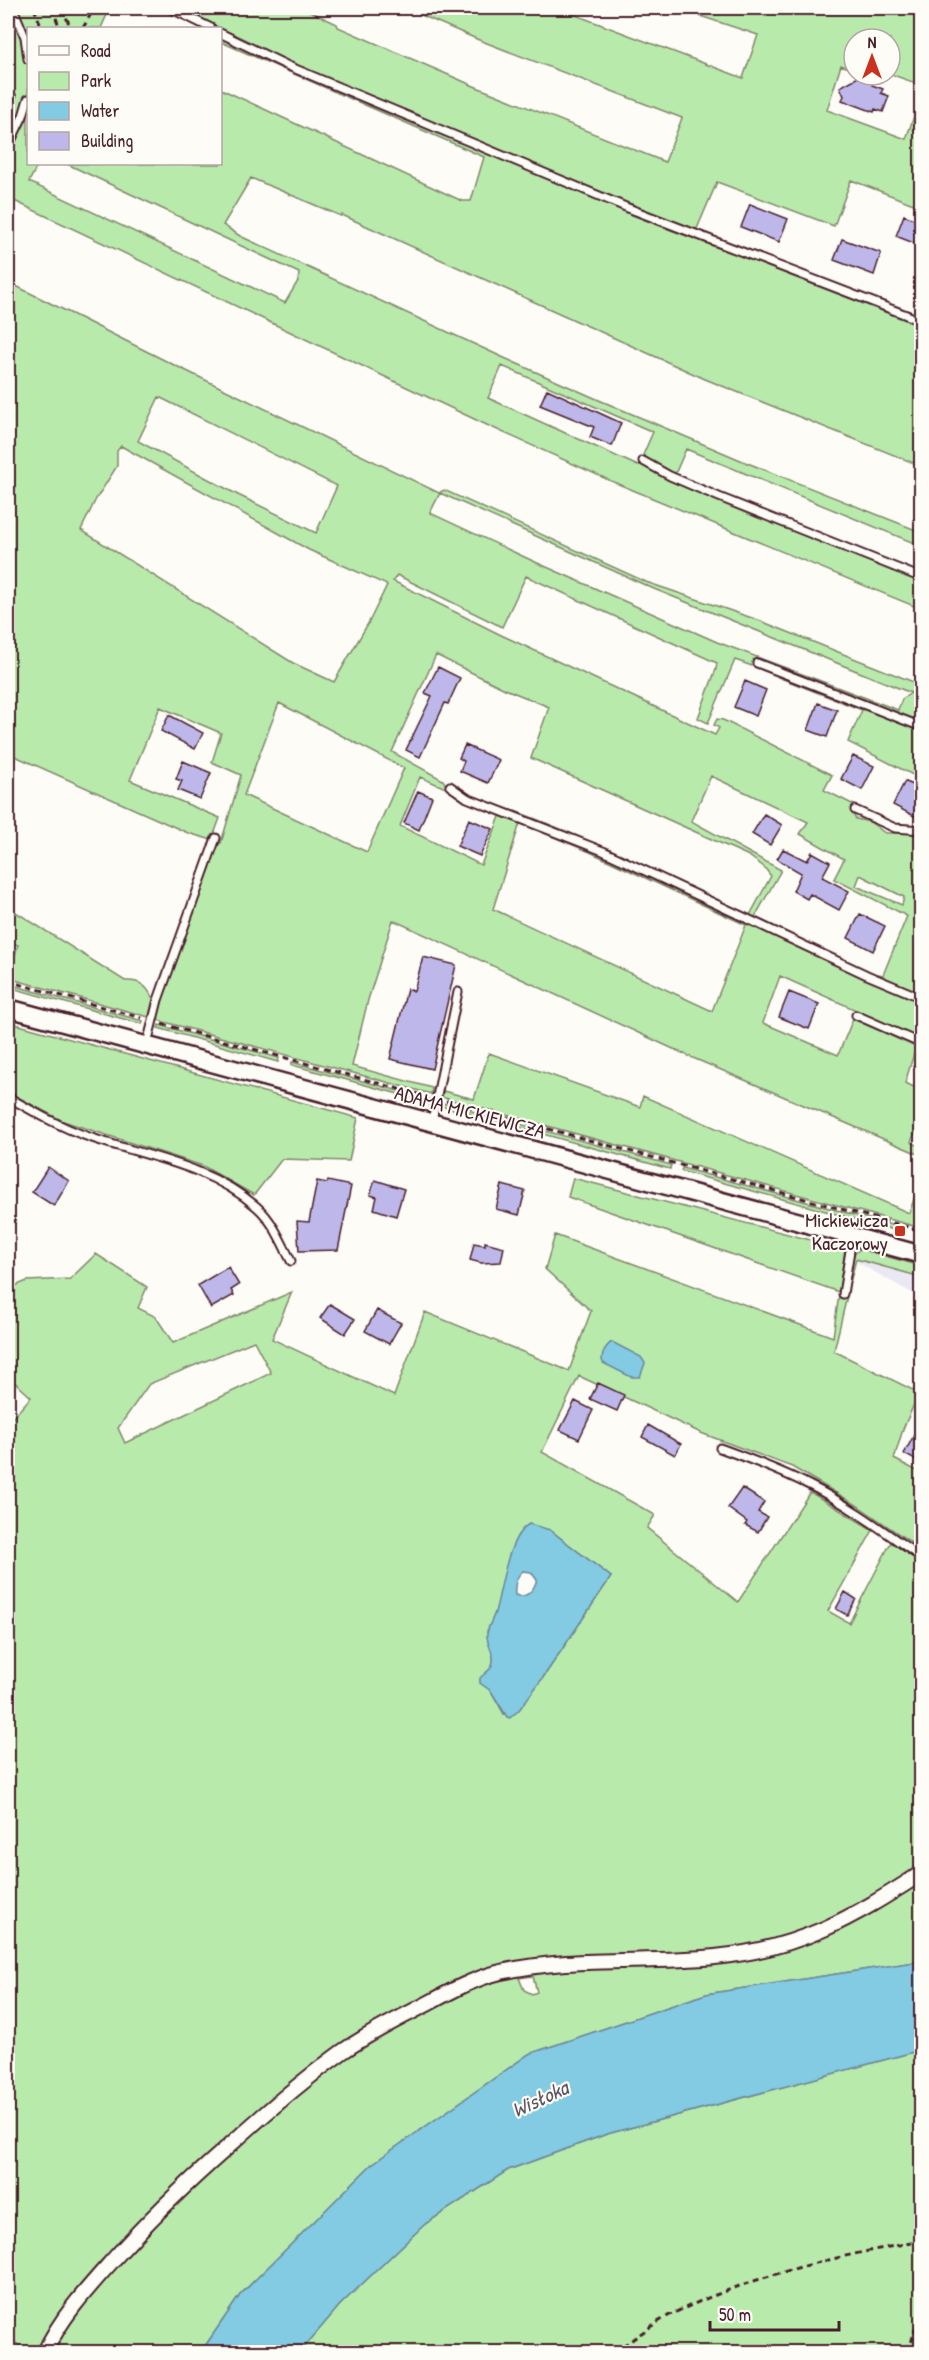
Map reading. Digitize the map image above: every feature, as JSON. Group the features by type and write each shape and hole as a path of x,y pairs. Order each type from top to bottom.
{"street":[{"name":"ADAMA MICKIEWICZA","path":"8,1008 921,1255"},
{"path":"45,2352 71,2309 141,2228 183,2186 271,2108 344,2051 409,2013 459,1987 496,1973 525,1966 554,1962 714,1957 784,1944 840,1923 921,1874"}],"lane":[{"path":"13,8 25,37 27,52"},
{"path":"170,8 209,27"},
{"path":"222,34 349,92 628,208 921,321"},
{"path":"8,147 27,102"},
{"path":"643,461 670,476 719,497 921,578"},
{"path":"757,663 921,727"},
{"path":"450,786 467,798 603,851 921,998"},
{"path":"855,810 895,828 921,830"},
{"path":"147,1047 158,1000 216,838"},
{"path":"431,1123 458,992"},
{"path":"856,1016 921,1044"},
{"path":"8,1097 67,1129 182,1164 224,1183 259,1208 273,1227 291,1261"},
{"path":"843,1294 852,1237"},
{"path":"720,1448 810,1485 854,1511 921,1558"}],"path":[{"path":"34,8 42,27"},
{"path":"52,8 60,27"},
{"path":"62,8 70,27"},
{"path":"84,27 92,12 90,8"},
{"path":"8,981 921,1231"},
{"path":"614,2352 670,2315 767,2275 860,2252 921,2241"},
{"path":"909,2352 921,2315"}],"shaded area":[{"path":"855,1259 921,1277 921,1298 855,1261"}],"green space":[{"path":"8,8 110,8 101,27 27,27 27,165 38,165 29,182 285,303 298,281 299,273 69,165 222,165 222,89 462,201 471,201 484,157 222,42 222,38 269,62 655,224 921,324 921,466 705,379 342,215 251,178 223,225 240,236 599,400 750,464 921,532 921,546 686,449 675,474 658,466 643,455 653,432 502,366 488,398 638,466 640,462 665,477 921,581 921,609 611,481 491,427 8,198"},
{"path":"181,8 303,8 337,24 338,27 474,86 665,162 682,118 479,40 405,8 557,8 743,78 758,35 676,8 908,8 921,13 921,85 902,78 902,27 842,27 842,65 827,110 906,139 921,96 921,207 851,180 834,226 717,182 696,231 277,57"},
{"path":"8,282 439,493 444,490 646,582 758,620 921,685 921,724 760,662 756,662 755,667 735,660 708,723 698,718 717,663 526,576 502,627 397,575 393,581 499,634 715,735 719,728 714,725 717,719 723,720 832,775 824,790 864,810 853,808 851,812 856,819 870,822 885,833 921,833 921,994 864,971 883,975 907,916 834,879 844,859 800,834 808,822 711,776 691,821 781,870 755,917 788,933 606,850 514,812 604,848 750,915 771,876 764,867 749,856 531,758 549,707 505,689 436,655 392,752 443,780 448,789 420,777 400,826 481,865 501,814 599,853 921,1002 921,1039 780,976 763,1023 838,1055 853,1019 916,1047 905,1083 921,1090 921,1122 911,1142 921,1147 921,1155 693,1058 393,920 368,1000 352,1066 432,1088 431,1094 157,1020 161,1003 153,999 149,1017 8,978 18,945 8,942 10,932 8,931 8,907 125,981 142,984 152,997 155,997 212,840 188,833 8,753","holes":["159,397 337,486 316,533 238,495 138,441","121,446 309,550 387,585 369,622 334,682 293,663 81,530 96,499 117,466 117,451","440,493 654,589 911,693 902,699 898,710 717,642 430,513","279,703 404,768 367,852 244,795","160,707 221,733 212,762 241,775 221,843 212,840 220,818 130,780","520,823 590,852 746,925 712,1011 493,909","860,875 904,897 902,905 856,886"]},
{"path":"779,675 921,730 921,779 848,742 862,710 778,677"},
{"path":"8,984 143,1021 142,1024 8,987"},
{"path":"8,1022 358,1118 349,1161 282,1159 254,1195 203,1166 63,1121 8,1092"},
{"path":"159,1025 279,1058 278,1062 158,1028"},
{"path":"489,1053 640,1107 643,1096 909,1213 921,1180 921,1204 914,1206 917,1217 921,1219 921,1228 441,1097 443,1091 474,1099"},
{"path":"292,1062 429,1099 428,1102 292,1065"},
{"path":"442,1103 671,1165 670,1169 441,1106"},
{"path":"682,1168 895,1226 894,1230 681,1171"},
{"path":"573,1178 845,1249 839,1292 568,1197"},
{"path":"555,1235 833,1337 839,1294 847,1296 834,1351 919,1393 903,1429 894,1459 921,1473 921,1549 855,1504 792,1467 701,1433 579,1376 542,1452 655,1515 647,1528 738,1602 810,1492 873,1530 828,1611 849,1623 891,1542 921,1563 921,1867 819,1928 763,1945 701,1953 558,1957 508,1962 420,2000 220,2146 41,2352 28,2352 8,2337 8,1423 31,1397 8,1376 8,1289 27,1281 70,1279 96,1254 147,1287 138,1308 156,1317 173,1343 292,1292 272,1339 394,1396 425,1312 569,1371 591,1311 545,1269","holes":["254,1341 271,1373 125,1443 118,1428 149,1384","550,1530 611,1577 542,1679 504,1714 491,1691 480,1681 492,1667 494,1655 488,1641 487,1631 495,1614 510,1554 518,1535"]},
{"path":"860,1249 921,1266 921,1277 856,1259 851,1279 851,1262"},
{"path":"921,1880 921,1961 706,1994 529,2054 372,2164 240,2295 201,2352 50,2352 73,2315 172,2202 316,2078 379,2035 470,1986 517,1973 763,1953","holes":["533,1976 537,1992 532,1994 524,1990 519,1978"]},
{"path":"921,2050 921,2352 300,2352 340,2305 425,2224 508,2170 607,2134"}],"water":[{"path":"612,1342 641,1357 645,1363 640,1377 631,1377 603,1363 604,1352"},
{"path":"529,1524 550,1530 611,1577 542,1679 519,1710 510,1718 507,1717 491,1691 480,1683 480,1678 492,1664 493,1656 487,1639 488,1631 510,1551 522,1530","holes":["523,1571 531,1572 537,1580 531,1591 523,1596 515,1595 515,1585 519,1576"]},
{"name":"Wisłoka","path":"921,1961 921,2050 607,2134 508,2170 425,2224 340,2305 300,2352 201,2352 240,2295 372,2164 529,2054 706,1994"}],"building":[{"path":"840,87 878,87 883,89 881,93 889,96 883,112 875,109 874,112 842,100 844,96"},
{"path":"750,204 788,219 779,242 741,227"},
{"path":"904,215 921,222 921,246 896,236"},
{"path":"842,239 881,253 874,275 834,260"},
{"path":"547,389 621,423 612,446 590,437 594,427 540,405"},
{"path":"438,667 460,678 448,704 445,703 420,757 406,750 432,696 425,693"},
{"path":"745,681 766,690 756,716 734,707"},
{"path":"818,703 837,710 827,737 808,730"},
{"path":"169,715 203,733 195,749 161,731"},
{"path":"465,745 499,760 488,783 460,771 464,761 459,758"},
{"path":"853,756 874,766 862,790 841,779"},
{"path":"183,761 211,773 200,799 178,790 182,781 176,779"},
{"path":"905,781 921,790 921,806 916,817 893,805"},
{"path":"418,791 432,797 419,830 404,823"},
{"path":"764,814 782,825 770,845 752,834"},
{"path":"469,819 493,829 480,856 457,846"},
{"path":"783,849 807,861 812,852 830,862 822,877 849,891 839,910 810,894 807,899 793,891 801,873 777,859"},
{"path":"860,914 885,926 873,951 848,938"},
{"path":"423,957 456,965 432,1069 390,1059 407,989 414,991"},
{"path":"789,992 819,1004 809,1029 779,1017"},
{"path":"48,1167 69,1181 54,1206 32,1192"},
{"path":"375,1180 404,1189 396,1216 374,1209 377,1197 370,1195"},
{"path":"317,1181 351,1186 338,1250 299,1251 297,1221 309,1222"},
{"path":"502,1185 525,1191 519,1215 496,1209"},
{"path":"485,1242 504,1247 501,1262 481,1263 470,1260 474,1243 485,1245"},
{"path":"228,1267 239,1285 231,1290 234,1295 211,1308 198,1285"},
{"path":"330,1304 355,1319 345,1334 320,1318"},
{"path":"377,1310 401,1323 389,1344 365,1331"},
{"path":"598,1383 624,1395 617,1411 590,1399"},
{"path":"575,1401 593,1410 579,1439 560,1430"},
{"path":"921,1422 921,1463 904,1454"},
{"path":"648,1425 681,1444 675,1455 642,1437"},
{"path":"742,1488 764,1502 758,1512 767,1517 758,1532 745,1525 747,1522 728,1508"},
{"path":"845,1592 856,1599 847,1615 836,1609"}],"place":[{"name":"Mickiewicza Kaczorowy","path":"900,1231"}]}
